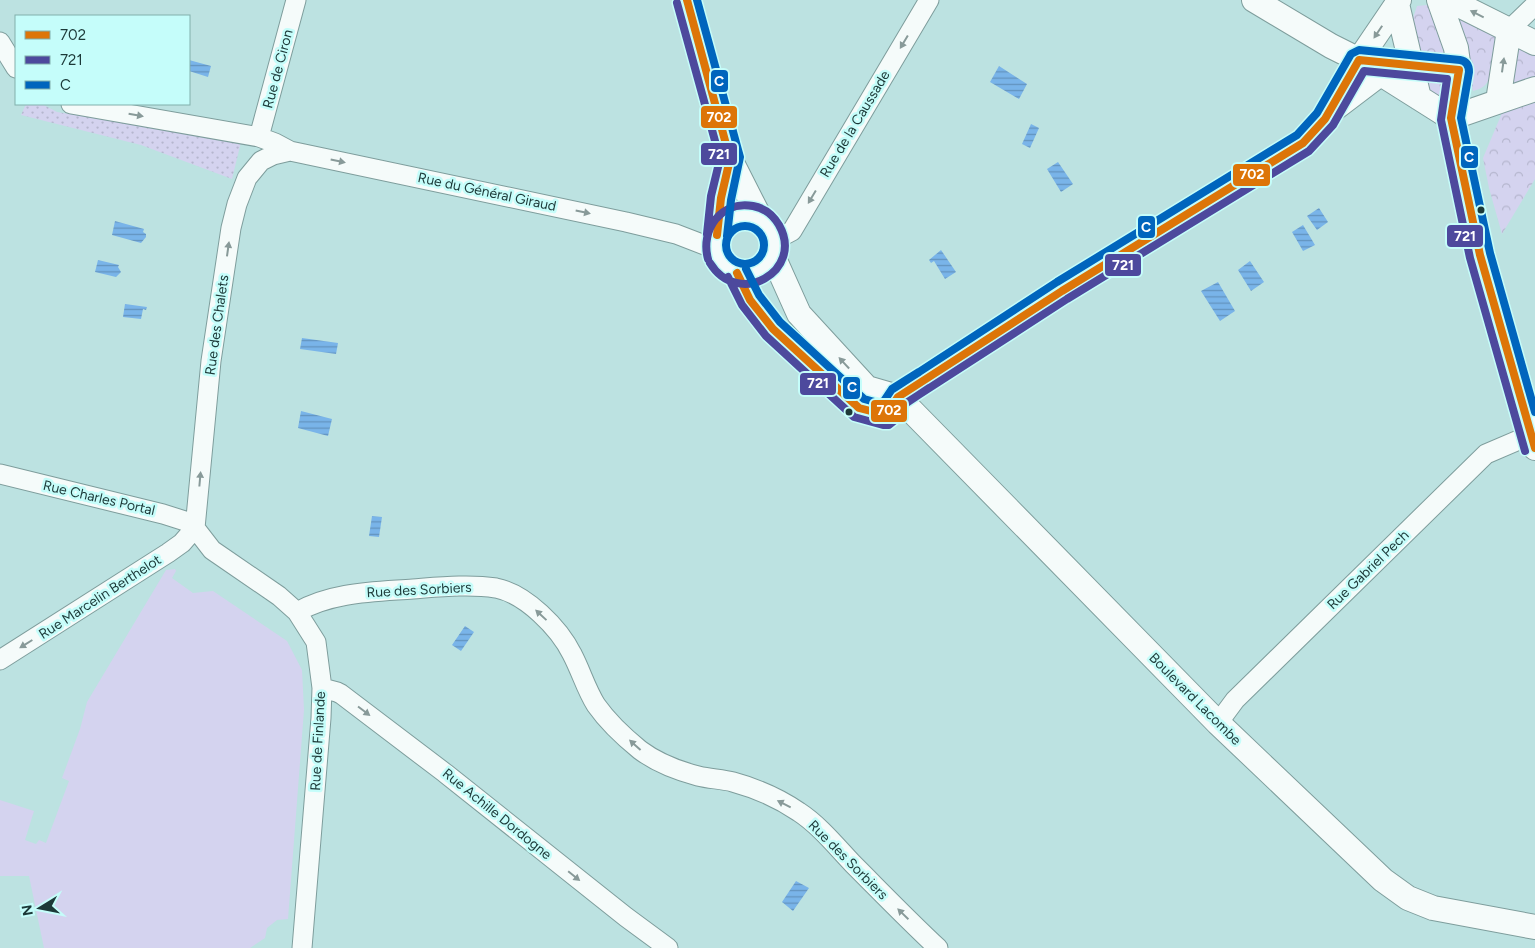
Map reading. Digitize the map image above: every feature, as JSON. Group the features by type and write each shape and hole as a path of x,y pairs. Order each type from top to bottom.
{"main road":[{"path":"687,0 730,159 760,218 772,231 774,248 798,314 867,388 898,397 886,415 859,408 773,330 750,300 737,274"},
{"path":"1254,0 1331,46 1359,60 1451,118"},
{"path":"1439,0 1456,48 1459,70 1451,118 1480,255 1534,439"},
{"path":"1450,0 1535,43"},
{"path":"1359,60 1398,2"},
{"path":"1398,2 1419,98"},
{"path":"1498,101 1509,30"},
{"path":"1359,60 1459,70"},
{"path":"1451,118 1535,89"},
{"path":"730,159 721,198 716,242 718,257 729,270 737,274 754,274 762,270 774,248"},
{"path":"716,242 721,227 734,217 752,215 760,218"},
{"name":"Boulevard Lacombe","path":"898,397 1218,724 1383,880 1408,898 1432,908 1535,927"}],"street":[{"name":"Rue de Ciron","path":"259,137 296,0"},
{"name":"Rue de la Caussade","path":"774,248 792,231 929,0"},
{"path":"1509,30 1535,4"},
{"path":"0,42 15,66"},
{"path":"1325,119 1359,60"},
{"path":"898,397 1062,291 1303,143 1325,119 1383,75"},
{"name":"Rue du Général Giraud","path":"77,105 259,137 290,151 716,242"},
{"name":"Rue des Chalets","path":"195,528 211,361 236,204 247,178 260,161 273,155 290,151"},
{"name":"Rue Gabriel Pech","path":"1218,724 1234,700 1486,454 1534,439"},
{"name":"Rue Charles Portal","path":"0,474 163,514 185,521 195,528"},
{"name":"Rue de Finlande","path":"195,528 212,550 279,596 297,612 316,642 322,688 321,718 302,948"},
{"name":"Rue Marcelin Berthelot","path":"0,660 168,553 182,543 195,528"},
{"name":"Rue des Sorbiers","path":"297,612 315,602 344,595 461,586 498,588 519,597 542,614 572,653 596,704 612,724 642,751 667,765 697,776 742,785 765,794 799,812 824,834 938,948"},
{"name":"Rue Achille Dordogne","path":"322,688 342,694 668,948"}],"green space":[{"path":"1427,5 1442,26 1448,53 1442,56 1416,50 1411,24 1417,6"},
{"path":"1454,14 1495,35 1495,55 1491,76 1484,86 1473,91 1464,49"},
{"path":"1518,40 1535,48 1535,82 1520,86 1509,82"},
{"path":"1423,71 1451,82 1439,99 1433,97 1422,76"},
{"path":"1535,102 1535,179 1502,234 1483,158 1502,113"},
{"path":"26,105 44,105 57,112 241,142 232,179 141,145 21,115"},
{"path":"175,569 176,571 172,578 193,593 213,591 287,641 302,670 304,710 288,919 277,920 267,928 265,938 250,948 44,948 29,876 0,876 0,800 34,811 25,840 36,844 39,840 46,843 69,781 62,778 80,729 87,702 166,570"}],"water":[{"path":"190,60 211,66 208,77 190,71"},
{"path":"999,66 1027,84 1019,99 990,82"},
{"path":"1031,124 1039,128 1030,148 1022,144"},
{"path":"1058,162 1073,184 1061,192 1047,169"},
{"path":"1319,208 1328,222 1317,230 1307,216"},
{"path":"115,221 144,229 143,232 146,234 146,237 141,243 112,235"},
{"path":"1303,225 1315,245 1303,251 1292,232"},
{"path":"941,250 956,272 945,279 934,261 931,263 929,260"},
{"path":"98,260 119,265 118,267 121,272 116,277 95,272"},
{"path":"1250,261 1264,282 1251,291 1238,270"},
{"path":"1218,282 1235,311 1220,321 1201,291"},
{"path":"125,304 147,307 146,310 143,309 141,319 123,317"},
{"path":"302,338 338,343 336,354 300,349"},
{"path":"301,411 332,419 328,436 298,428"},
{"path":"372,516 382,517 379,537 369,536"},
{"path":"465,626 474,632 461,651 452,645"},
{"path":"796,881 809,888 793,911 782,902"}],"transit line":[{"name":"702","path":"687,0 730,159 721,198 717,235"},
{"name":"C","path":"697,0 740,157 731,200 727,236"},
{"name":"721","path":"677,3 720,159 711,196 707,234"},
{"name":"C","path":"893,389 1057,282 1297,135 1317,113 1351,54 1359,50 1460,60 1468,65 1469,72 1461,118 1490,253 1535,412"},
{"name":"702","path":"737,273 750,300 773,329 859,408 886,415 898,397 1062,291 1303,143 1325,119 1359,60 1459,70 1451,118 1480,255 1535,448"},
{"name":"721","path":"903,405 1067,299 1309,151 1333,125 1364,71 1447,79 1441,120 1470,258 1525,451"},
{"name":"721","path":"708,259 706,248 710,228 723,212 731,208 742,205 761,208 771,215 779,225 785,242 783,257 776,269 765,278 751,283 736,283 722,276 710,263"},
{"name":"C","path":"745,226 759,231 764,245 759,259 745,264 731,259 726,245 731,231 745,226"},
{"name":"C","path":"746,269 759,295 780,322 864,399 882,404 892,389 919,372"},
{"name":"721","path":"728,277 742,305 766,336 854,417 889,425 894,421 905,404 929,388"}]}
